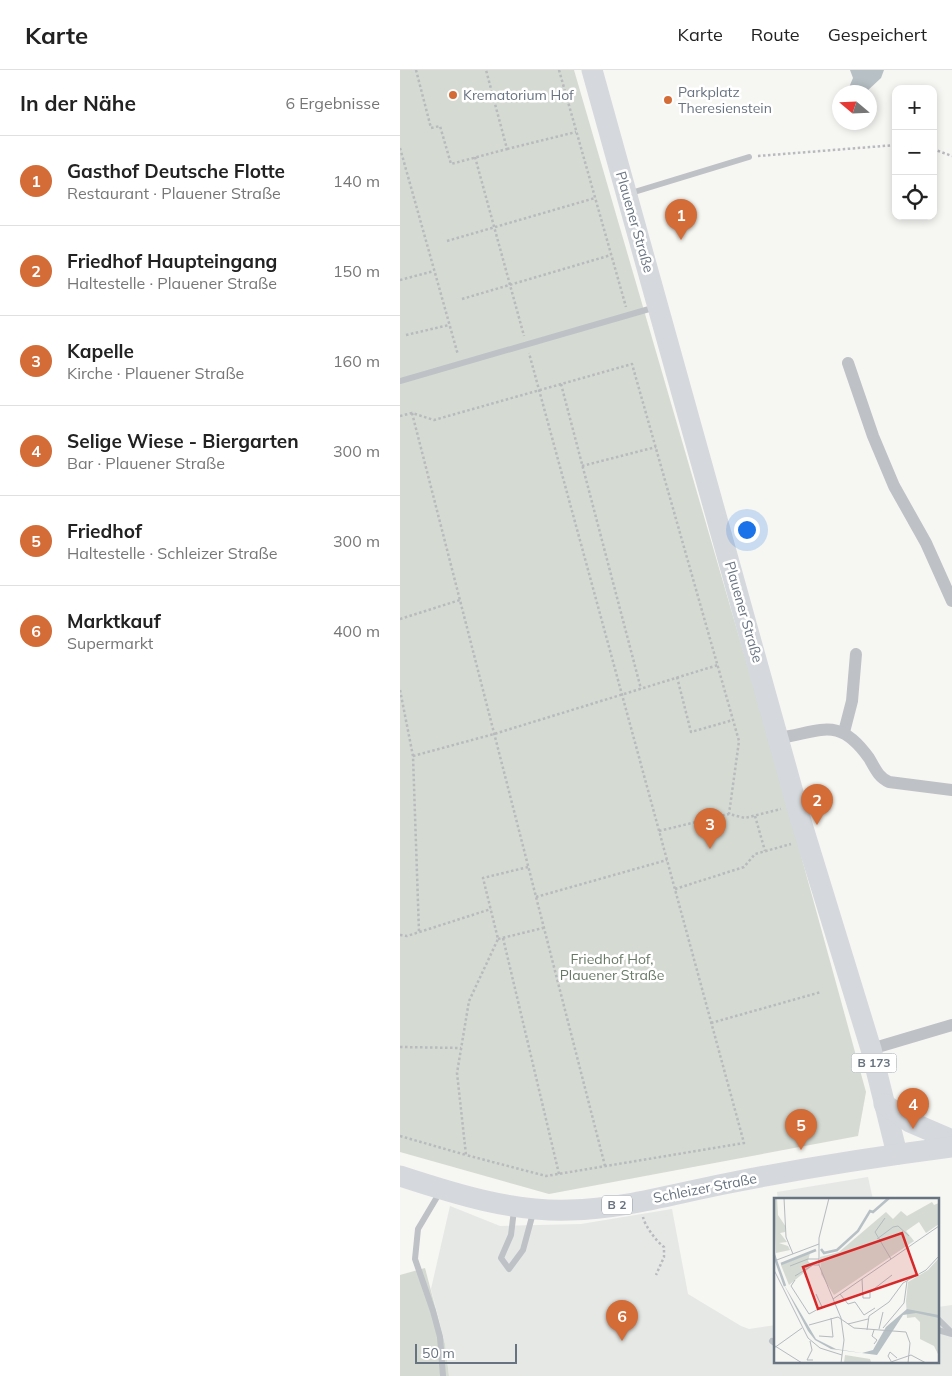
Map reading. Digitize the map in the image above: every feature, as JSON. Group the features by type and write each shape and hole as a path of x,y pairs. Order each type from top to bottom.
{"main road":[{"name":"Plauener Straße","path":"592,70 797,804 871,1049 897,1154"},
{"path":"884,1104 910,1122 952,1140"},
{"name":"Schleizer Straße","path":"400,1176 442,1190 525,1208 570,1210 604,1207 801,1169 952,1147"}],"street":[{"path":"848,363 872,436 894,486 926,543 952,601"},
{"path":"844,732 852,701 856,654"},
{"path":"779,738 832,729 844,732 861,748 882,779 889,782 952,790"},
{"path":"871,1049 952,1024"}],"lane":[{"path":"627,194 748,157"},
{"path":"400,381 658,306"},
{"path":"442,1190 418,1229 415,1259 434,1311 440,1337 442,1376"},
{"path":"525,1208 523,1250 517,1261 509,1268 501,1258 525,1208"},
{"path":"940,1321 952,1334"}],"path":[{"path":"416,70 431,128 440,126 451,164 576,132"},
{"path":"486,70 507,150"},
{"path":"559,70 628,315"},
{"path":"748,157 892,145"},
{"path":"400,148 460,364"},
{"path":"937,150 952,156"},
{"path":"400,1136 546,1176 744,1143 475,157"},
{"path":"447,241 595,198"},
{"path":"462,299 612,255"},
{"path":"400,280 434,271"},
{"path":"406,335 449,325"},
{"path":"400,416 412,413 434,420 632,364 739,741 729,814"},
{"path":"560,384 642,688"},
{"path":"412,413 605,1166"},
{"path":"582,466 656,447"},
{"path":"400,619 460,600"},
{"path":"413,756 494,734 718,665"},
{"path":"677,677 691,732 733,720"},
{"path":"400,690 413,756 419,932"},
{"path":"659,831 729,814 745,818 797,804"},
{"path":"755,816 765,851"},
{"path":"675,888 744,866 755,854 807,839"},
{"path":"536,897 667,860"},
{"path":"466,1155 456,1073 469,1001 498,939 483,878 528,867"},
{"path":"400,935 419,932 491,909"},
{"path":"498,939 544,928"},
{"path":"503,938 559,1174"},
{"path":"711,1023 821,992"},
{"path":"400,1047 461,1048"},
{"path":"641,1200 645,1224 651,1231 655,1241 664,1247 664,1257 656,1275"}],"shaded area":[{"path":"850,70 884,70 881,78 874,85 850,85 853,78"},
{"path":"868,1177 873,1198 778,1198 777,1192"},
{"path":"450,1206 500,1226 581,1224 672,1209 688,1294 749,1329 774,1325 774,1364 940,1364 940,1307 952,1305 952,1376 449,1376 445,1344 431,1289"}],"green space":[{"name":"Friedhof Hof, Plauener Straße","path":"400,70 574,70 772,750 866,1092 858,1136 549,1194 400,1152"},
{"path":"425,1268 445,1344 449,1376 400,1376 400,1275"}],"place":[{"name":"Krematorium Hof","path":"453,95"},
{"name":"Parkplatz Theresienstein","path":"668,100"},
{"name":"Gasthof Deutsche Flotte","path":"681,240"},
{"name":"Friedhof Haupteingang","path":"817,825"},
{"name":"Kapelle","path":"710,849"},
{"name":"Selige Wiese - Biergarten","path":"913,1129"},
{"name":"Friedhof","path":"801,1150"},
{"name":"Marktkauf","path":"622,1341"}]}
